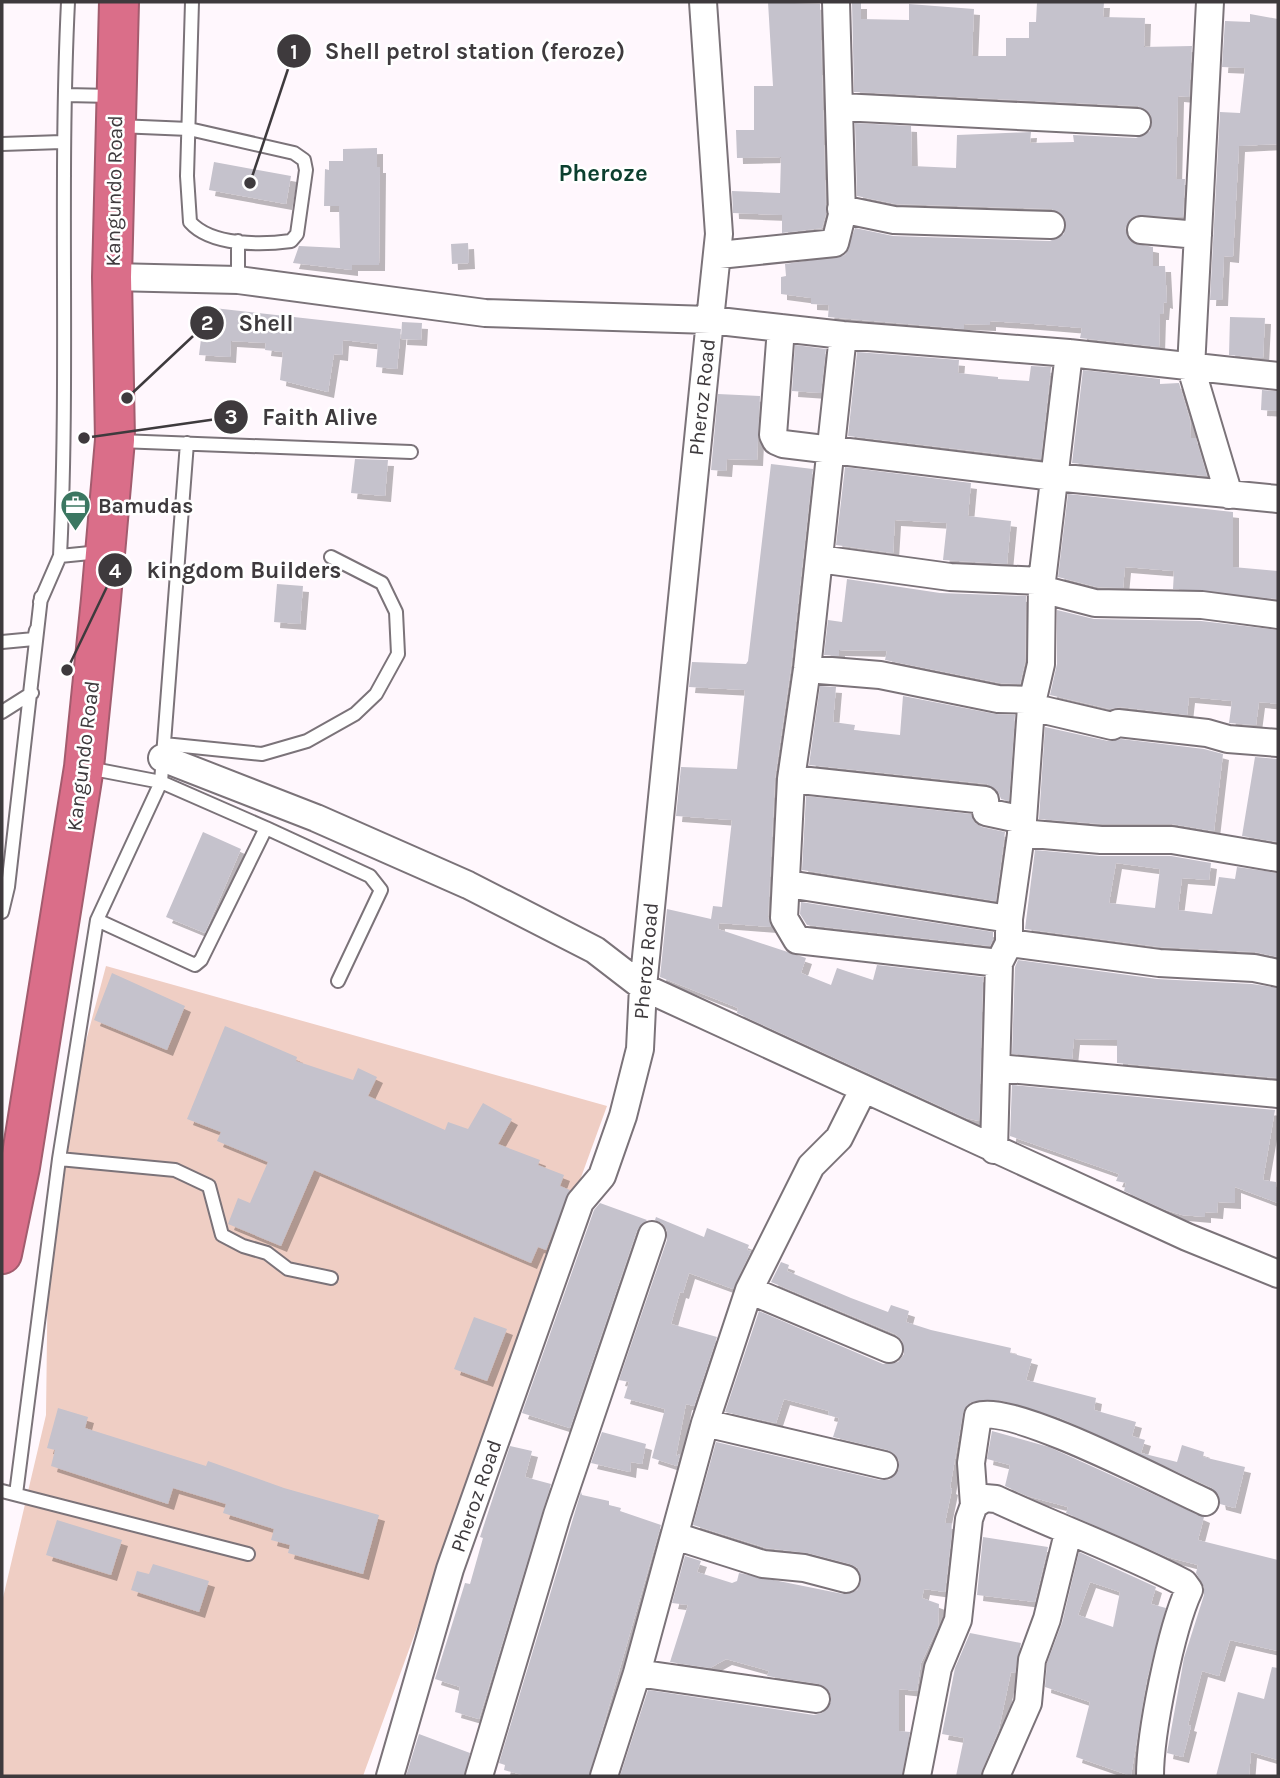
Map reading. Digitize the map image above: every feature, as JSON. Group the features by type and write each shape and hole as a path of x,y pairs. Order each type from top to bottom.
{"highway":[{"name":"Kangundo Road","path":"3,1240 84,767 115,440 112,278 119,2"}],"street":[{"name":"Pheroz Road","path":"390,1776 450,1569 580,1202 602,1176 623,1116 640,1049 643,987 710,320 719,255 703,2"},
{"path":"719,255 835,243 842,223 841,107 836,2"},
{"path":"1210,2 1191,368 1230,495"},
{"path":"841,107 1137,122"},
{"path":"841,209 894,220 1051,225"},
{"path":"1141,230 1198,235"},
{"name":"Pheroz Road","path":"112,278 239,280 485,313 710,320 843,335 1069,353 1278,376"},
{"path":"781,328 773,435 776,441 783,444 1054,477 1278,499"},
{"path":"843,335 807,669 791,779 788,884 784,918 797,940 1005,942"},
{"path":"994,1150 1005,942 1022,827 1033,704 1041,664 1042,585 1069,353"},
{"path":"819,559 950,578 1042,585 1095,603 1202,605 1278,615"},
{"path":"807,669 880,674 949,686 998,699 1033,704 1112,726 1118,723 1207,733 1228,739 1278,743"},
{"path":"162,761 303,813 468,885 595,950 643,987 994,1150 1187,1237 1278,1274"},
{"path":"791,779 985,800 985,812 1022,827 1101,840 1172,840 1278,858"},
{"path":"788,884 1005,942 1159,963 1254,968 1278,973"},
{"path":"998,1068 1278,1094"},
{"path":"604,1776 636,1673 705,1423 749,1290 811,1166 839,1138 863,1090"},
{"path":"479,1776 557,1515 652,1236"},
{"path":"749,1290 890,1349"},
{"path":"917,1776 938,1668 958,1620 969,1519 974,1505 971,1463 978,1416 988,1412 1010,1417 1076,1442 1205,1502"},
{"path":"705,1423 884,1465"},
{"path":"974,1505 985,1498 996,1499 1068,1533 1127,1553 1184,1583 1189,1590 1167,1671 1150,1758 1150,1776"},
{"path":"996,1776 1028,1703 1032,1660 1047,1619 1068,1533"},
{"path":"675,1536 764,1564 804,1568 846,1579"},
{"path":"636,1673 816,1699"}],"lane":[{"path":"2,642 34,639 41,597 60,556 65,440 62,142 68,2"},
{"path":"65,95 116,111 189,129 294,153 304,160 306,170 297,234 292,241 238,241 206,234 190,222 189,129 192,2"},
{"path":"2,144 62,142"},
{"path":"238,241 239,280"},
{"path":"115,440 411,452"},
{"path":"16,1494 59,1159 97,919 162,761 187,443"},
{"path":"60,556 103,552"},
{"path":"84,767 262,754 307,741 355,714 376,694 398,654 396,612 382,583 331,557"},
{"path":"2,912 8,887 41,597"},
{"path":"2,712 32,693"},
{"path":"162,761 266,828 370,876 381,890 338,981"},
{"path":"97,919 195,965 201,960 266,828"},
{"path":"59,1159 175,1170 209,1186 222,1235 243,1246 267,1253 288,1269 331,1278"},
{"path":"2,1491 248,1554"}],"shaded area":[{"path":"106,966 607,1106 363,1776 2,1776 2,1602 46,1415 49,1180"}],"building":[{"path":"768,2 820,4 826,214 822,228 782,233 782,215 733,213 732,191 780,193 781,157 737,158 736,130 754,130 754,86 773,86"},
{"path":"1037,2 1104,2 1103,17 1145,18 1144,47 1192,46 1189,97 1178,96 1176,179 1185,179 1183,217 1135,216 1125,228 1133,243 1153,247 1153,266 1165,266 1167,303 1164,302 1163,314 1160,314 1159,347 1080,338 1082,328 990,321 990,325 964,324 964,329 828,317 829,305 811,304 811,298 781,294 781,277 786,276 785,264 845,255 855,228 893,236 1050,241 1064,234 1065,218 1052,209 896,204 857,196 855,123 911,126 912,166 956,168 957,135 1031,132 1030,143 1074,142 1073,135 1136,138 1150,131 1151,115 1138,106 854,92 852,3 861,3 861,19 909,20 909,4 974,9 972,56 1006,56 1006,38 1029,38 1029,22 1036,22"},
{"path":"1250,14 1278,19 1278,144 1239,146 1233,257 1224,256 1222,300 1210,300 1220,112 1240,113 1245,68 1222,67 1225,21 1250,22"},
{"path":"377,148 377,167 380,167 379,265 352,265 352,270 293,263 299,246 340,248 339,206 324,206 325,169 329,170 329,161 343,161 343,149"},
{"path":"214,162 291,176 286,204 209,190"},
{"path":"468,243 469,263 452,264 451,244"},
{"path":"205,307 401,329 397,369 376,367 378,344 343,340 342,355 334,354 328,392 280,380 283,352 265,350 266,343 231,341 230,357 199,355"},
{"path":"1230,317 1265,318 1263,358 1229,355"},
{"path":"402,322 422,323 421,340 401,339"},
{"path":"795,345 826,349 821,393 792,391"},
{"path":"857,352 959,360 958,373 998,379 1029,381 1031,366 1051,367 1041,459 848,436"},
{"path":"1083,370 1160,379 1160,384 1179,383 1190,420 1191,438 1196,438 1207,476 1072,463"},
{"path":"1262,390 1278,391 1278,411 1261,410"},
{"path":"718,394 760,396 757,460 727,459 726,471 711,470"},
{"path":"355,459 388,460 385,496 351,493"},
{"path":"771,464 813,469 791,667 775,778 768,917 771,927 719,923 718,929 806,958 801,973 831,985 837,968 873,980 877,965 983,977 979,1121 966,1118 737,1013 738,1008 660,977 667,909 711,919 713,906 722,907 732,820 676,816 681,767 737,769 745,690 689,687 692,662 746,664 748,661"},
{"path":"845,467 971,483 968,516 1011,521 1007,564 943,560 947,523 895,520 893,553 836,545"},
{"path":"1068,494 1233,512 1233,567 1278,571 1278,599 1173,589 1174,571 1125,567 1123,588 1097,587 1058,577"},
{"path":"847,579 940,593 1026,596 1025,662 1020,684 1000,683 885,660 887,651 839,650 839,656 824,655 828,620 842,622"},
{"path":"277,584 303,586 300,624 274,622"},
{"path":"1057,610 1094,619 1201,621 1278,630 1278,704 1259,702 1256,725 1229,723 1232,701 1189,697 1187,715 1120,707 1110,709 1050,695 1057,664"},
{"path":"820,686 836,687 833,722 855,725 854,730 900,735 903,696 995,714 1015,715 1009,801 1001,799 998,791 987,784 809,765"},
{"path":"1045,727 1108,741 1121,739 1204,749 1223,754 1214,831 1172,824 1102,824 1039,819"},
{"path":"1255,757 1278,759 1278,842 1242,836"},
{"path":"806,796 971,814 975,823 982,827 1005,832 996,901 802,870"},
{"path":"203,832 241,849 205,933 166,917"},
{"path":"1035,850 1100,856 1171,856 1211,863 1209,880 1182,878 1178,910 1212,914 1219,877 1235,879 1237,867 1278,873 1278,957 1255,952 1160,947 1025,929","holes":["1116,863 1160,869 1155,908 1109,903"]},
{"path":"801,902 993,932 993,939 990,946 807,925 800,914"},
{"path":"1018,960 1157,979 1278,988 1278,1078 1117,1063 1117,1040 1074,1039 1072,1059 1012,1054 1015,967"},
{"path":"112,973 185,1006 167,1050 94,1020"},
{"path":"225,1026 297,1057 296,1061 353,1080 358,1068 377,1077 368,1096 445,1130 448,1122 468,1129 483,1103 512,1119 498,1144 540,1160 538,1165 564,1175 560,1186 570,1190 546,1250 538,1247 531,1263 314,1170 281,1246 228,1224 238,1198 250,1203 268,1162 217,1141 221,1132 187,1119"},
{"path":"1012,1085 1275,1110 1263,1180 1276,1182 1278,1203 1235,1187 1235,1203 1218,1202 1217,1213 1205,1212 1205,1217 1182,1215 1163,1209 1124,1191 1126,1183 1116,1181 1119,1174 1010,1136"},
{"path":"600,1203 647,1220 637,1230 570,1428 522,1413 594,1210"},
{"path":"656,1217 704,1237 707,1228 749,1245 747,1250 751,1251 733,1289 689,1273 683,1293 680,1292 671,1324 717,1337 694,1406 686,1404 676,1456 680,1454 677,1466 652,1458 665,1409 624,1398 629,1382 619,1380 667,1240 667,1231 663,1224 655,1220"},
{"path":"781,1262 789,1265 787,1271 851,1298 888,1312 891,1305 909,1311 906,1322 1011,1348 1010,1353 1032,1359 1026,1380 1096,1398 1094,1410 1136,1422 1132,1436 1145,1440 1141,1453 1177,1462 1182,1445 1204,1452 1203,1457 1245,1467 1235,1508 1220,1504 1218,1494 1212,1488 1060,1418 999,1400 971,1402 963,1413 945,1523 951,1523 952,1532 945,1592 924,1589 922,1598 939,1604 938,1627 921,1663 917,1691 899,1689 899,1731 910,1732 902,1776 620,1776 648,1690 814,1715 822,1713 831,1702 830,1693 819,1684 767,1676 769,1671 726,1659 710,1668 670,1662 688,1605 672,1603 685,1556 701,1561 697,1572 732,1583 737,1581 739,1573 843,1594 857,1590 861,1582 858,1568 850,1564 808,1553 766,1548 693,1525 716,1442 880,1480 889,1480 899,1469 899,1460 888,1450 833,1437 839,1418 828,1415 829,1411 784,1399 776,1423 725,1412 759,1311 883,1364 898,1362 904,1354 902,1340 895,1334 771,1282"},
{"path":"474,1317 507,1329 487,1381 454,1369"},
{"path":"58,1408 88,1417 85,1428 206,1466 208,1461 284,1488 379,1515 363,1574 288,1553 290,1545 271,1540 274,1529 223,1513 226,1504 173,1488 168,1504 51,1466 55,1450 47,1448"},
{"path":"992,1431 1049,1447 1204,1517 1198,1540 1278,1560 1278,1651 1230,1640 1219,1676 1202,1671 1183,1757 1167,1753 1184,1658 1204,1595 1204,1587 1196,1573 1198,1565 1167,1557 1066,1513 1068,1507 1027,1496 1005,1486 1010,1465 987,1459"},
{"path":"602,1432 646,1444 642,1464 631,1462 630,1472 591,1463"},
{"path":"510,1446 532,1451 525,1477 551,1484 479,1719 455,1712 460,1687 435,1679 465,1583 470,1584 483,1538 480,1537"},
{"path":"581,1492 582,1495 609,1501 609,1505 621,1508 620,1511 661,1525 589,1776 526,1776 504,1770 505,1765 499,1763"},
{"path":"57,1520 122,1540 111,1575 46,1555"},
{"path":"983,1537 1048,1547 1035,1602 977,1595"},
{"path":"1079,1552 1156,1587 1151,1604 1166,1608 1147,1679 1131,1776 1076,1757 1090,1702 1045,1687 1047,1663 1062,1623","holes":["1090,1582 1120,1592 1113,1627 1078,1615"]},
{"path":"153,1564 209,1581 199,1612 131,1590 137,1571 149,1574"},
{"path":"970,1633 1021,1643 1015,1673 1011,1672 999,1729 980,1776 956,1776 964,1738 942,1734 955,1668"},
{"path":"1272,1667 1278,1668 1278,1760 1251,1752 1249,1776 1216,1776 1238,1692 1264,1699"},
{"path":"419,1734 470,1753 464,1776 406,1776"}],"place":[{"name":"Shell petrol station (feroze)","path":"250,183"},
{"name":"Shell","path":"127,398"},
{"name":"Faith Alive","path":"84,438"},
{"name":"Bamudas","path":"75,533"},
{"name":"kingdom Builders","path":"67,670"}],"district":[{"name":"Pheroze","path":"603,173"}]}
